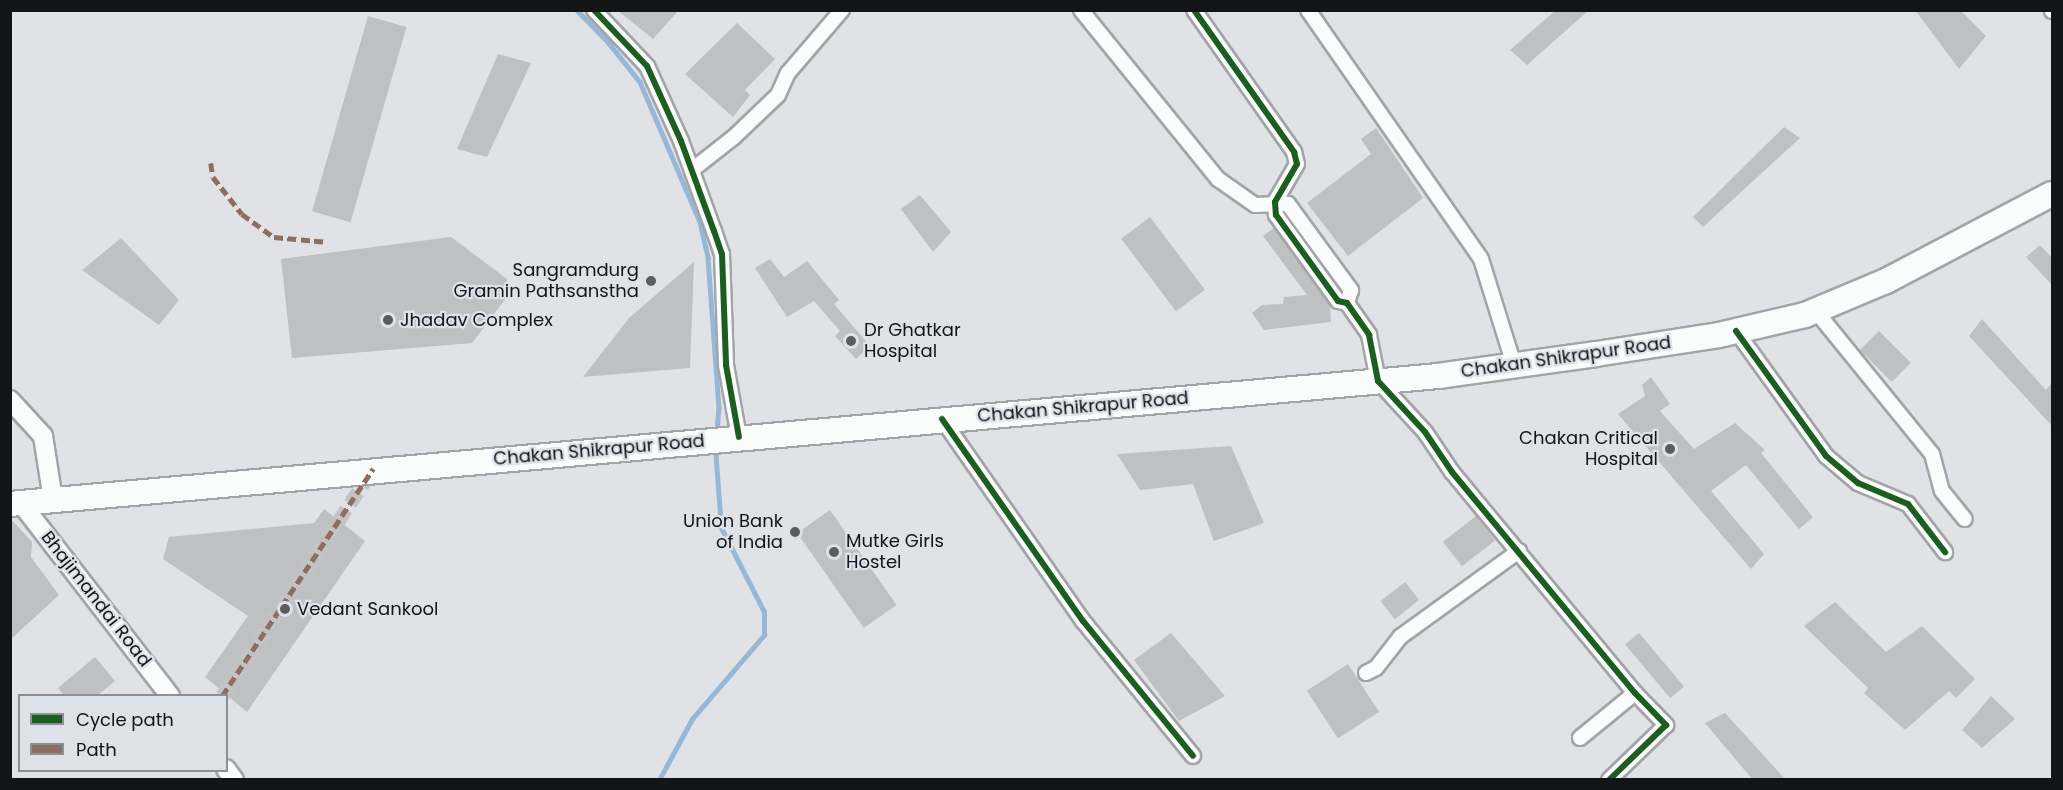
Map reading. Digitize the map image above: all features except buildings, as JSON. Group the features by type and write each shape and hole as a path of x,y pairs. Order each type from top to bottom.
{"highway":[{"name":"Chakan Shikrapur Road","path":"16,504 1378,381 1514,365 1736,332 1815,310 1886,281 2052,194"}],"main road":[{"path":"10,400 43,436 53,500"},
{"name":"Bhajimandai Road","path":"16,504 168,694"}],"street":[{"path":"594,10 646,66 692,170 722,254 726,364 734,438"},
{"path":"1081,10 1218,179 1255,206 1275,202"},
{"path":"1194,10 1294,152 1297,164 1292,179 1275,202 1276,215 1338,301 1347,303 1369,335 1378,381 1635,693 1666,725 1609,780"},
{"path":"1308,10 1481,260 1514,365"},
{"path":"692,170 734,137 778,94 788,73 836,12"},
{"path":"1815,310 1932,454 1942,491 1965,519"},
{"path":"1736,332 1826,456 1858,483 1908,504 1945,552"},
{"path":"942,419 1083,621 1193,756"},
{"path":"1366,673 1376,668 1400,637 1519,551"},
{"path":"1580,738 1635,693"}],"waterway":[{"path":"577,10 608,42 640,82 700,222 708,258 719,408 717,432"},
{"path":"659,780 692,719 764,635 764,612 721,528 715,449"}],"tunnel":[{"path":"223,694 373,470"}],"marked path":[{"path":"211,163 213,177 242,214 274,237 328,242"},
{"path":"223,694 373,469"}],"cycle path":[{"path":"594,10 647,66 681,141 722,254 726,365 739,437"},
{"path":"1194,10 1294,152 1297,164 1275,202 1276,215 1338,301 1347,303 1369,335 1378,381 1425,432 1452,472 1635,693 1666,725 1609,780"},
{"path":"1736,331 1826,456 1858,483 1908,504 1945,552"},
{"path":"942,419 1083,621 1193,756"}],"place":[{"name":"Sangramdurg Gramin Pathsanstha","path":"651,281"},
{"name":"Jhadav Complex","path":"388,320"},
{"name":"Dr Ghatkar Hospital","path":"851,341"},
{"name":"Chakan Critical Hospital","path":"1670,449"},
{"name":"Union Bank of India","path":"795,532"},
{"name":"Mutke Girls Hostel","path":"834,552"},
{"name":"Vedant Sankool","path":"285,609"}]}
